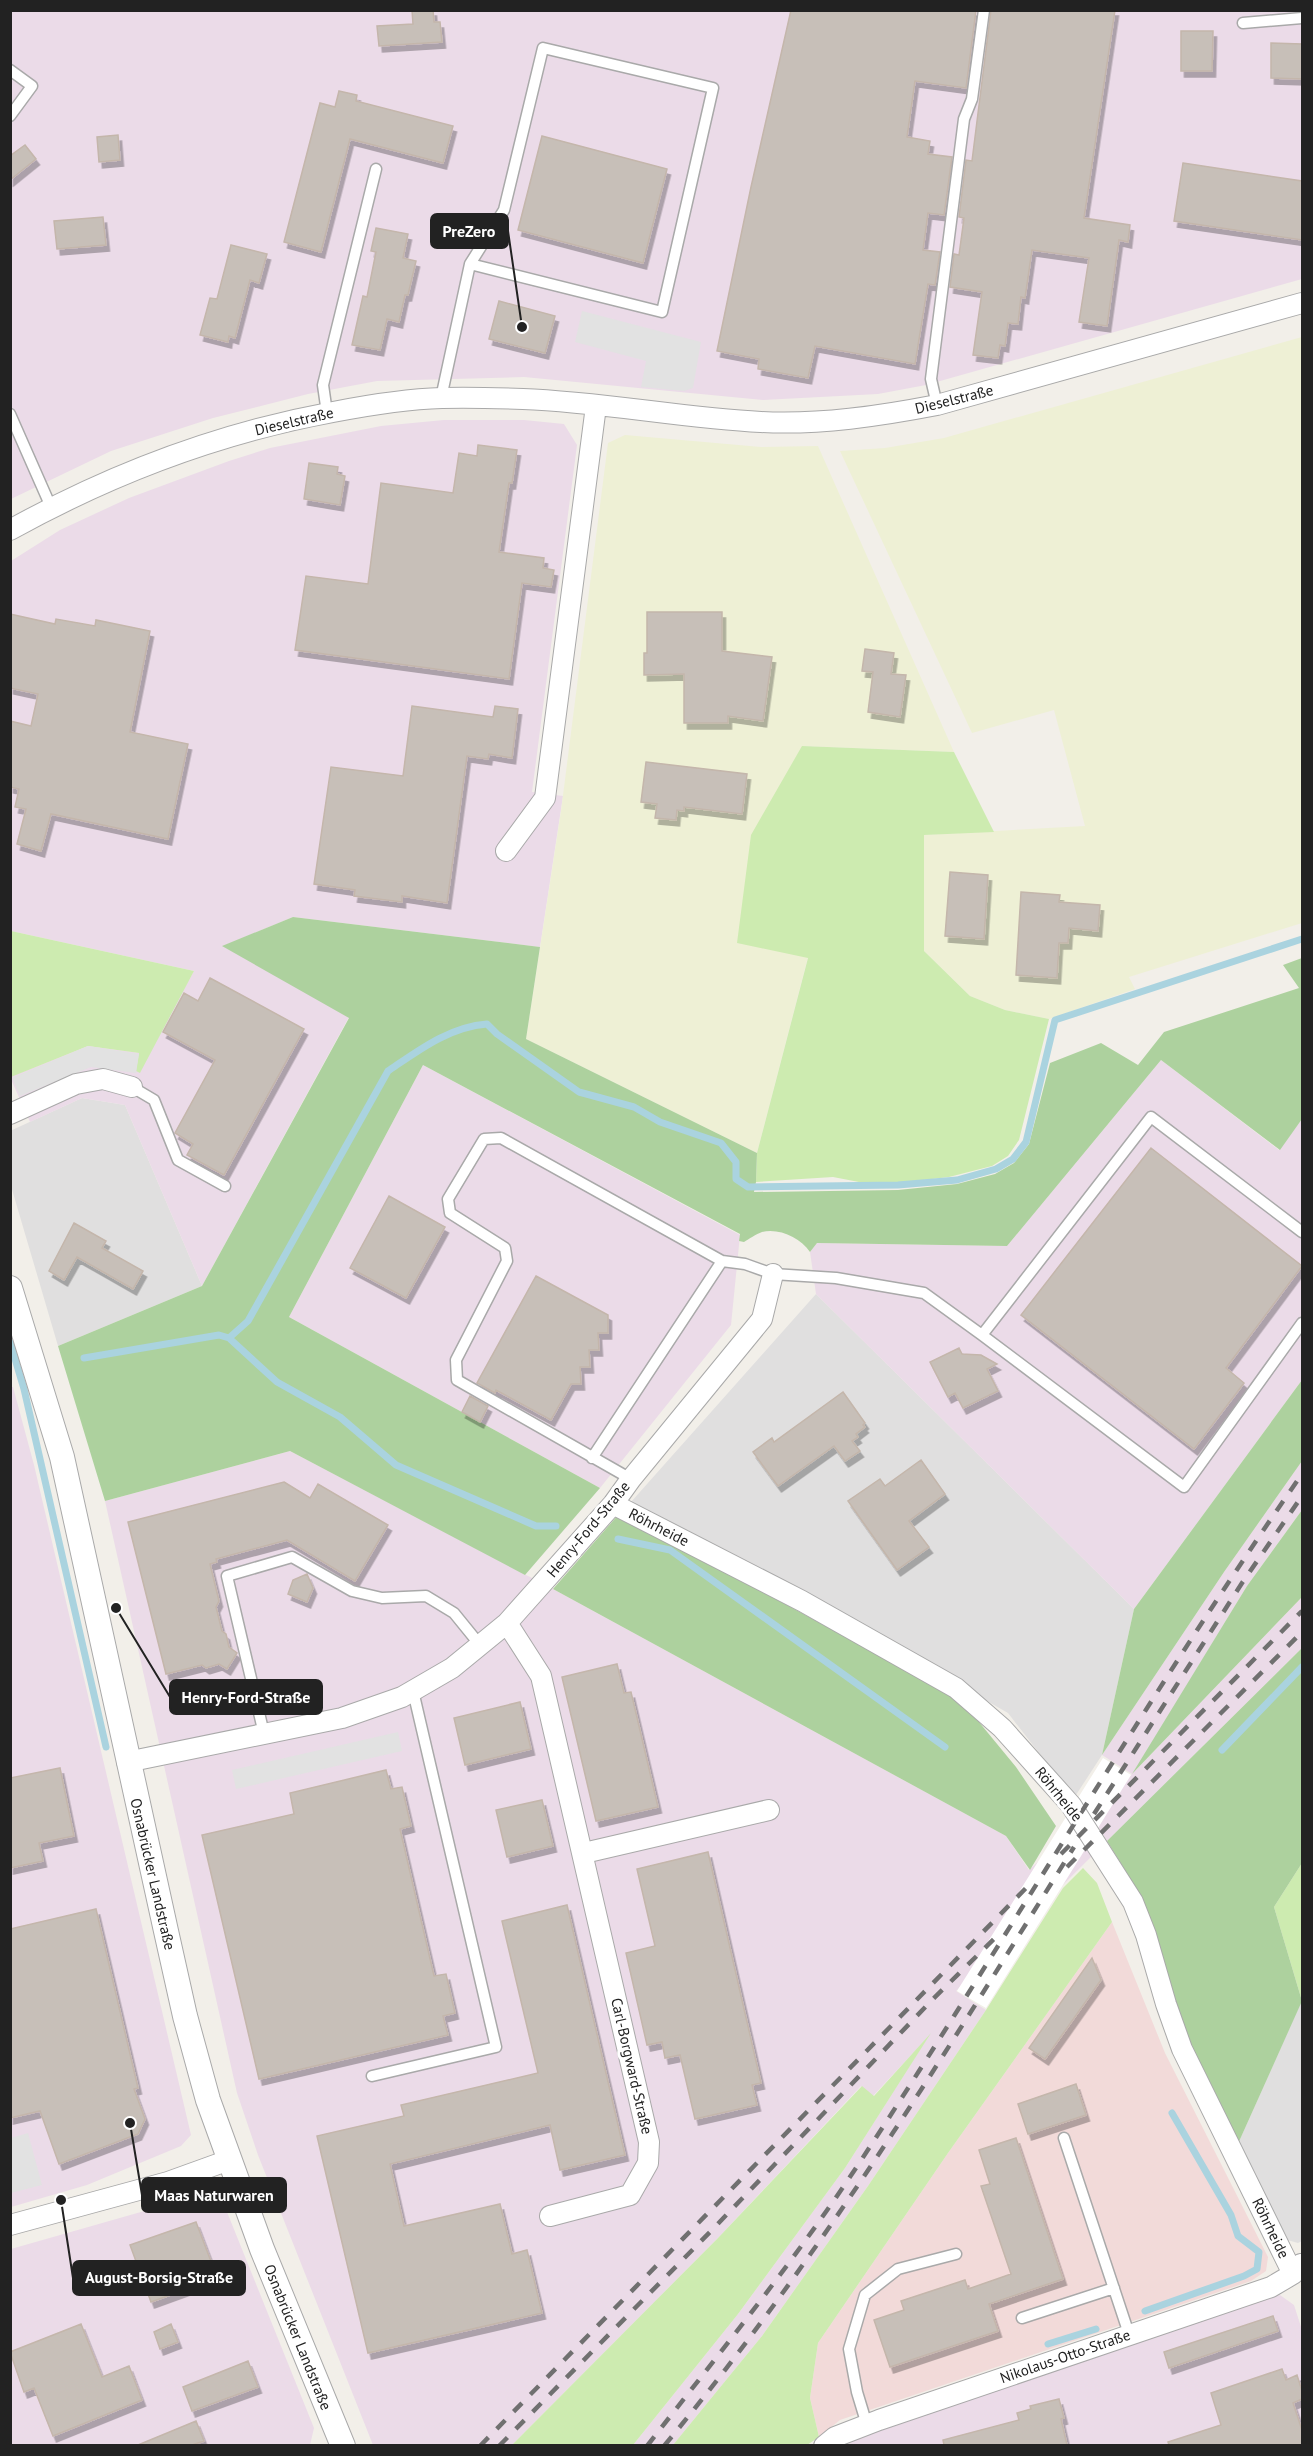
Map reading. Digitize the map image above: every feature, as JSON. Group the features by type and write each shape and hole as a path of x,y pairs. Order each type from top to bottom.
{"street":[{"name":"Dieselstraße","path":"10,530 51,507 171,455 264,426 377,404 441,398 526,399 762,422 859,417 937,405 1302,303"},
{"path":"507,851 545,798 596,406"},
{"path":"10,1114 76,1084 103,1079 132,1087"},
{"name":"Henry-Ford-Straße","path":"127,1761 342,1718 402,1697 452,1668 507,1623 613,1504 762,1319 773,1274"},
{"name":"Osnabrücker Landstraße","path":"10,1288 62,1457 127,1761 185,2016 208,2100 262,2249 343,2445"},
{"name":"Röhrheide","path":"613,1504 802,1601 956,1688 1002,1728 1071,1805 1133,1902 1146,1935 1182,2049 1298,2268"},
{"name":"Carl-Borgward-Straße","path":"507,1623 541,1676 584,1853 649,2142 648,2163 630,2195 550,2216"},
{"path":"584,1853 769,1810"},
{"path":"10,2225 168,2182 229,2160"},
{"name":"Nikolaus-Otto-Straße","path":"833,2443 867,2425 1271,2287 1298,2268"}],"lane":[{"path":"937,405 931,379 964,119 972,99 984,10"},
{"path":"1243,23 1302,18"},
{"path":"441,398 470,264 504,210 543,48 713,88 662,312 470,264"},
{"path":"10,70 32,86 10,116"},
{"path":"327,413 324,385 376,169"},
{"path":"10,414 51,507"},
{"path":"132,1087 154,1100 178,1160 225,1186"},
{"path":"982,1335 1151,1117 1302,1232"},
{"path":"631,1479 457,1380 456,1360 507,1261 505,1248 450,1212 448,1199 484,1139 501,1138 722,1261 745,1263 773,1274 836,1278 924,1293 1184,1487 1302,1323"},
{"path":"592,1458 722,1261"},
{"path":"264,1734 227,1576 292,1557 352,1591 382,1598 426,1596 454,1613 480,1645"},
{"path":"372,2076 496,2047 413,1690"},
{"path":"1064,2138 1129,2334"},
{"path":"867,2425 857,2392 849,2349 865,2295 898,2270 956,2254"},
{"path":"1022,2318 1114,2288"}],"shaded area":[{"path":"10,11 1302,11 1302,279 926,385 878,394 763,400 524,377 377,381 308,394 213,418 111,451 11,499"},
{"path":"582,311 701,342 693,388 684,391 641,387 646,361 575,342"},
{"path":"444,420 524,420 564,424 577,445 532,792 563,796 540,947 293,917 223,946 349,1017 202,1286 125,1105 82,1098 30,1122 10,1077 88,1046 140,1053 137,1071 194,971 11,931 11,561 60,530 129,498 229,461 270,448 381,426"},
{"path":"88,1046 139,1054 136,1073 91,1067 20,1096 12,1078"},
{"path":"1161,1060 1279,1150 1302,1119 1302,1380 1134,1609 816,1294 810,1252 817,1243 1007,1246"},
{"path":"423,1065 740,1235 731,1325 600,1488 289,1317"},
{"path":"82,1098 125,1105 202,1286 58,1346 11,1186 10,1131"},
{"path":"816,1294 1134,1609 1102,1755 1074,1798 1008,1713 779,1582 631,1502"},
{"path":"10,1387 13,1387 34,1465 191,2135 181,2146 87,2185 11,2207"},
{"path":"290,1451 553,1589 1006,1836 1029,1870 1072,1831 1092,1856 956,1991 986,2010 868,2186 762,2336 673,2445 633,2445 738,2314 845,2168 928,2037 873,2096 861,2086 718,2238 512,2445 373,2445 258,2155 237,2093 105,1501"},
{"path":"1302,1461 1302,1510 1247,1586 1135,1771 1302,1597 1302,1648 1107,1841 1090,1813 1132,1774 1102,1755 1224,1572"},
{"path":"398,1732 402,1751 236,1789 232,1770"},
{"path":"1112,1922 1165,2053 1268,2257 1266,2271 1251,2281 840,2420 819,2437 810,2398 818,2343 948,2153"},
{"path":"1302,2000 1302,2241 1298,2243 1284,2239 1237,2146"},
{"path":"28,2133 42,2185 11,2193 11,2138"},
{"path":"197,2196 225,2207 314,2428 310,2445 11,2446 11,2249"},
{"path":"1280,2295 1294,2305 1302,2330 1302,2445 844,2446 891,2423 1189,2322"}],"green space":[{"path":"1302,337 1302,923 1129,977 1135,989 1049,1019 1005,1010 970,996 924,951 924,835 1085,826 1054,710 972,733 840,451 885,448 944,438"},
{"path":"625,435 761,447 818,446 954,752 802,746 808,957 757,1153 526,1039 561,811 608,443"},
{"path":"802,746 954,752 994,832 924,835 924,951 970,996 1005,1010 1049,1019 1019,1140 1008,1156 992,1166 949,1177 898,1183 859,1182 833,1177 756,1182 757,1153 808,958 737,943 751,835"},
{"path":"293,917 540,947 526,1039 757,1153 754,1192 898,1190 957,1184 995,1174 1014,1163 1029,1144 1050,1063 1101,1043 1138,1065 1164,1032 1299,988 1283,965 1302,958 1302,1119 1280,1150 1161,1060 1007,1246 817,1243 810,1252 795,1238 776,1231 762,1232 744,1242 739,1241 740,1234 423,1065 289,1317 600,1488 525,1575 290,1451 105,1501 58,1346 202,1286 349,1018 222,946"},
{"path":"11,931 194,971 140,1073 136,1071 139,1053 88,1046 11,1077"},
{"path":"1302,1380 1302,1461 1224,1572 1102,1755 1134,1609"},
{"path":"1302,1510 1302,1597 1132,1774 1247,1586"},
{"path":"619,1514 960,1699 1016,1767 1056,1826 1030,1870 1006,1836 553,1589"},
{"path":"1302,1648 1302,1863 1274,1907 1302,2001 1237,2146 1191,2049 1142,1898 1107,1841"},
{"path":"1302,1863 1302,2001 1274,1907"},
{"path":"1083,1868 1097,1883 1112,1922 948,2153 818,2343 810,2398 819,2437 807,2445 673,2445 762,2336 868,2186 986,2010 1063,1888"},
{"path":"931,2033 845,2168 738,2314 633,2445 512,2445 718,2238 862,2086 874,2096"}],"pier":[{"path":"1103,1758 1131,1775 1098,1828 1106,1840 1091,1854 1086,1848 986,2008 957,1991"}],"building":[{"path":"412,10 433,10 434,22 440,22 442,42 379,46 377,26 413,24"},
{"path":"791,10 976,10 966,88 915,81 907,137 930,141 928,154 952,157 944,215 928,213 923,250 940,252 935,285 928,284 915,364 815,346 808,378 758,369 759,359 717,351"},
{"path":"991,10 1115,10 1084,218 1130,225 1128,242 1119,240 1107,326 1079,322 1089,258 1032,250 1025,298 1021,297 1018,324 1008,323 1005,346 1000,345 998,358 973,355 982,292 950,287 954,254 959,255 964,218 959,217 966,160 972,161"},
{"path":"1181,31 1213,31 1212,71 1181,71"},
{"path":"1271,43 1302,44 1302,79 1271,78"},
{"path":"339,91 357,95 356,101 453,126 443,163 350,139 321,252 284,242 320,103 335,107"},
{"path":"118,135 120,160 99,162 97,137"},
{"path":"542,136 667,169 643,263 518,230"},
{"path":"25,145 36,159 10,180 10,156"},
{"path":"1183,163 1302,181 1302,240 1174,221"},
{"path":"103,217 106,245 57,249 54,221"},
{"path":"376,228 408,234 403,258 416,261 399,322 387,319 380,350 352,345 363,296 367,297 376,252 371,251"},
{"path":"231,245 267,254 259,283 250,280 235,338 229,336 228,342 200,335 210,298 217,299"},
{"path":"499,301 555,316 545,353 489,339"},
{"path":"478,445 517,450 512,483 509,483 499,552 544,558 543,568 554,570 551,587 522,583 509,679 295,650 306,576 368,584 381,483 453,493 459,453 477,456"},
{"path":"309,463 338,467 337,474 345,476 340,505 304,499"},
{"path":"647,612 722,612 722,651 772,657 763,721 728,716 728,723 684,723 684,674 644,675 644,653 647,653"},
{"path":"10,614 55,624 56,619 95,626 96,620 150,631 130,732 188,744 168,839 51,814 41,851 17,844 26,809 15,807 19,789 10,787 10,721 31,726 38,694 10,688"},
{"path":"865,649 894,653 891,674 906,675 900,717 868,712 873,672 862,671"},
{"path":"412,706 493,717 495,706 518,709 512,758 489,754 488,759 467,756 447,903 402,896 402,902 354,896 355,890 314,884 331,767 403,776"},
{"path":"646,762 747,774 742,814 684,807 684,811 677,810 676,820 655,818 657,804 641,802"},
{"path":"950,872 988,875 984,939 945,936"},
{"path":"1021,892 1060,895 1059,902 1100,905 1098,931 1069,928 1068,943 1059,943 1057,978 1016,975"},
{"path":"210,978 304,1029 224,1175 187,1155 193,1144 175,1133 215,1060 163,1032 184,993 198,1001"},
{"path":"1151,1148 1302,1266 1226,1368 1244,1383 1194,1449 1021,1315"},
{"path":"389,1196 445,1227 406,1298 350,1268"},
{"path":"74,1223 106,1241 102,1248 143,1271 133,1289 77,1257 64,1280 49,1271"},
{"path":"536,1276 608,1315 608,1333 598,1333 599,1350 589,1350 590,1367 580,1367 581,1384 571,1384 551,1420 496,1390 495,1393 477,1383"},
{"path":"959,1348 962,1354 981,1355 997,1364 987,1369 998,1391 963,1408 955,1393 948,1397 930,1362"},
{"path":"843,1392 865,1423 863,1425 865,1427 856,1434 858,1437 852,1441 860,1451 845,1461 834,1446 778,1486 753,1452 772,1438 774,1442"},
{"path":"470,1396 488,1406 480,1422 462,1412"},
{"path":"921,1460 945,1494 909,1521 929,1547 897,1570 848,1501 880,1479 885,1486"},
{"path":"284,1482 310,1498 318,1484 388,1525 355,1581 287,1540 216,1559 217,1562 210,1564 219,1601 216,1607 229,1647 237,1653 227,1669 219,1664 206,1668 202,1665 166,1674 128,1522"},
{"path":"307,1574 313,1588 307,1602 288,1594 293,1580"},
{"path":"617,1664 624,1693 631,1692 658,1807 596,1821 562,1677"},
{"path":"520,1702 531,1749 465,1765 454,1718"},
{"path":"60,1768 74,1836 39,1843 43,1861 10,1868 10,1778"},
{"path":"386,1770 391,1789 402,1787 411,1826 400,1829 434,1976 446,1974 455,2013 443,2016 448,2035 259,2079 202,1835 294,1814 290,1793"},
{"path":"542,1800 553,1846 507,1857 496,1810"},
{"path":"708,1852 761,2083 752,2085 757,2105 695,2119 680,2055 665,2058 662,2042 647,2045 626,1953 655,1946 637,1869"},
{"path":"567,1905 625,2155 560,2170 550,2125 390,2164 404,2226 500,2204 512,2254 527,2250 542,2313 368,2353 317,2136 404,2116 401,2105 538,2073 502,1921"},
{"path":"96,1909 138,2088 134,2089 145,2119 138,2134 59,2164 40,2111 10,2118 10,1929"},
{"path":"1092,1958 1101,1980 1045,2059 1029,2048"},
{"path":"1076,2084 1086,2115 1028,2134 1018,2104"},
{"path":"1016,2138 1063,2279 989,2304 998,2331 890,2367 874,2320 904,2310 901,2301 965,2280 968,2289 1011,2274 981,2186 990,2184 979,2150"},
{"path":"196,2222 215,2272 203,2276 206,2282 151,2302 130,2245"},
{"path":"1273,2316 1278,2331 1169,2368 1164,2352"},
{"path":"81,2324 102,2377 129,2366 142,2400 53,2436 34,2388 24,2392 10,2352"},
{"path":"171,2324 178,2342 160,2349 154,2332"},
{"path":"248,2361 258,2387 192,2411 183,2387"},
{"path":"1282,2369 1286,2380 1297,2375 1302,2391 1302,2399 1293,2403 1302,2430 1302,2445 1169,2445 1168,2442 1221,2425 1211,2393"},
{"path":"1059,2399 1067,2445 944,2445 943,2440 1019,2420 1017,2413 1031,2409 1030,2406"},
{"path":"196,2421 204,2441 192,2445 138,2445"}],"waterway":[{"path":"229,1338 248,1321 388,1071 435,1041 460,1030 487,1024 497,1034 579,1092 634,1107 660,1122 721,1143 736,1162 736,1179 748,1187 898,1185 957,1180 996,1169 1013,1159 1026,1142 1055,1020 1302,939"},
{"path":"84,1358 219,1335 229,1338 277,1382 340,1417 396,1465 536,1526 556,1526"},
{"path":"10,1342 24,1389 106,1747"},
{"path":"618,1539 670,1550 945,1747"},
{"path":"1222,1750 1302,1667"},
{"path":"1145,2311 1244,2276 1257,2269 1259,2252 1238,2236 1231,2215 1172,2113"},
{"path":"1048,2344 1096,2329"}],"railway":[{"path":"647,2446 832,2204 968,1994 1187,1645 1302,1474"},
{"path":"1094,1814 1242,1583 1302,1496"},
{"path":"1061,1854 1302,1611"},
{"path":"1067,1867 1302,1632"},
{"path":"664,2446 721,2375 828,2229 929,2078 1074,1847"},
{"path":"480,2446 1029,1885"},
{"path":"499,2446 996,1937"}],"place":[{"name":"PreZero","path":"522,327"},
{"name":"Henry-Ford-Straße","path":"116,1608"},
{"name":"Maas Naturwaren","path":"130,2123"},
{"name":"August-Borsig-Straße","path":"61,2200"}]}
